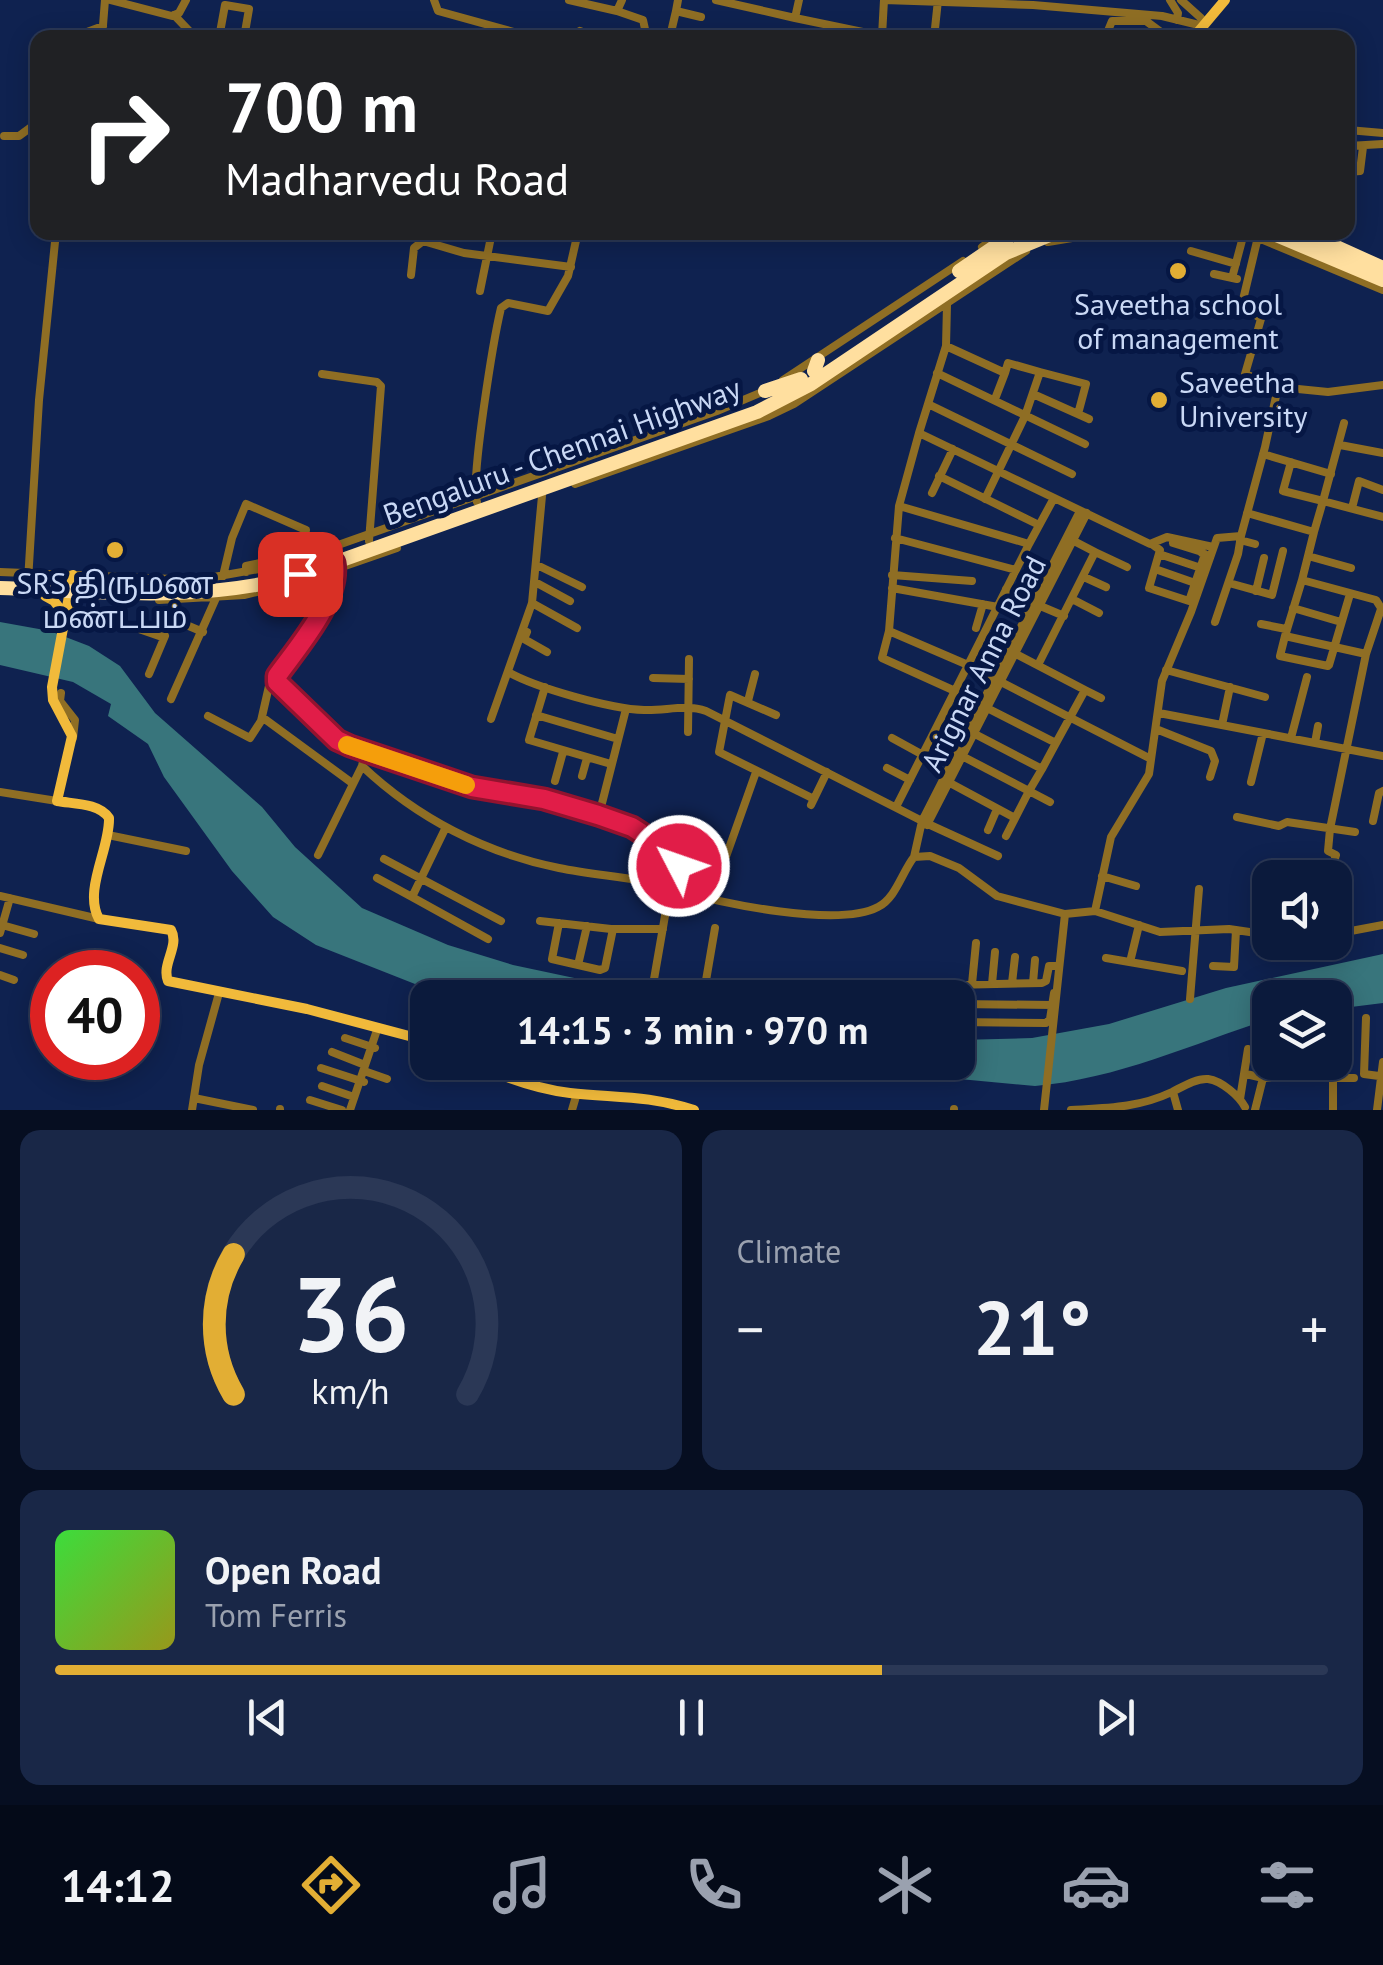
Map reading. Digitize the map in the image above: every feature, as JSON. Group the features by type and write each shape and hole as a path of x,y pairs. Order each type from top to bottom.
{"highway":[{"path":"785,394 811,370 1004,240"},
{"path":"952,288 996,252 1018,240"},
{"path":"785,394 1006,253 1038,240"},
{"path":"1279,240 1383,280"},
{"path":"1293,240 1310,250"},
{"path":"1322,240 1383,265"},
{"path":"765,391 811,370"},
{"name":"Bengaluru - Chennai Highway","path":"332,559 369,537 785,394"},
{"name":"Bengaluru - Chennai Highway","path":"0,591 213,584 332,559 703,432 785,394"},
{"path":"703,432 768,416"},
{"name":"Bengaluru - Chennai Highway","path":"0,576 28,577 71,588"}],"main road":[{"path":"1191,30 1216,0"},
{"path":"1195,30 1198,20 1224,0"},
{"path":"71,588 71,619 52,698 71,730 57,801 104,810 109,818 95,892 94,911 99,919 171,930 174,939 166,977 176,983 307,1009 410,1036"},
{"path":"45,596 71,619"},
{"path":"514,1080 578,1094 644,1097 694,1110"}],"street":[{"path":"103,30 108,0 174,15 187,30"},
{"path":"174,15 186,0"},
{"path":"434,0 438,12 507,30"},
{"path":"569,0 644,21 646,30"},
{"path":"617,12 622,0"},
{"path":"672,28 678,0"},
{"path":"716,0 853,30"},
{"path":"794,18 798,0"},
{"path":"882,30 884,0 1038,5 1198,20"},
{"path":"935,30 938,0"},
{"path":"1170,0 1178,13 1177,20"},
{"path":"1181,0 1198,20"},
{"path":"1198,20 1200,0"},
{"path":"220,30 225,4 250,9 246,30"},
{"path":"676,12 702,17"},
{"path":"1108,30 1112,21 1146,21 1158,30"},
{"path":"92,30 103,26"},
{"path":"181,30 183,26"},
{"path":"4,136 19,136 30,128"},
{"path":"1355,131 1383,133"},
{"path":"1355,146 1383,144"},
{"path":"1355,171 1360,170 1363,147"},
{"path":"28,577 38,414 55,240"},
{"path":"480,290 491,240"},
{"path":"576,240 571,267 548,311 508,304 501,308 476,499 765,391 811,370 992,240"},
{"path":"71,588 178,600 278,588 332,559 542,496 768,416 810,394 1032,248 1058,240"},
{"path":"1232,278 1242,240"},
{"path":"1262,240 1242,304 1261,318 1246,374 1278,386 1328,392 1383,385"},
{"path":"1275,240 1383,290"},
{"path":"1333,240 1383,265"},
{"path":"410,275 414,248 423,241 488,257 571,267"},
{"path":"1192,251 1236,264"},
{"path":"1214,274 1246,282"},
{"path":"946,305 946,346 907,466 899,506 889,630 882,658 955,691"},
{"path":"1255,342 1278,349"},
{"path":"946,346 1005,373"},
{"path":"995,400 1010,352"},
{"path":"1007,363 1086,384 1078,414"},
{"path":"986,499 1025,416 1040,372"},
{"path":"938,373 1084,444"},
{"path":"322,374 377,382 380,386 369,537"},
{"path":"1216,622 1264,454 1278,386"},
{"path":"1033,394 1089,419"},
{"path":"928,404 1072,474"},
{"path":"1259,406 1273,409"},
{"path":"1344,424 1285,632 1282,657 1327,666 1350,594"},
{"path":"919,432 1201,568"},
{"path":"1340,445 1383,453"},
{"path":"932,493 953,449"},
{"path":"1264,454 1331,474"},
{"path":"1291,462 1283,490 1383,518"},
{"path":"940,476 1039,526"},
{"path":"1352,508 1360,480 1383,490"},
{"path":"491,719 534,604 542,496"},
{"path":"896,807 1054,498"},
{"path":"224,576 232,538 246,504 306,530 299,559"},
{"path":"899,506 1029,544"},
{"name":"Arignar Anna Road","path":"925,823 950,783 1083,512"},
{"name":"Arignar Anna Road","path":"362,766 445,829 556,868 672,887 762,910 828,914 879,907 893,893 914,856 925,823 1083,512"},
{"path":"1247,513 1314,532"},
{"path":"895,538 1016,570"},
{"path":"1095,911 1111,837 1149,774 1166,670 1192,612 1206,548 1216,538 1240,538 1255,544"},
{"path":"1072,540 1127,567"},
{"path":"1164,541 1206,548 1189,601 1149,588 1157,550 1164,541"},
{"path":"1229,583 1272,595 1282,551"},
{"path":"1038,665 1096,552"},
{"path":"1308,556 1351,568"},
{"path":"1256,590 1264,558"},
{"path":"0,591 45,596 71,588 224,576 246,572 249,564 260,563 264,568 299,559 332,559"},
{"path":"208,716 248,738 262,717 269,686 325,603 335,580 332,559"},
{"path":"537,566 582,587"},
{"path":"1155,569 1195,583"},
{"path":"892,575 972,580"},
{"path":"1084,576 1106,587"},
{"path":"1302,580 1376,600 1382,610 1366,654 1330,829 1328,851 1336,855 1334,860"},
{"path":"535,582 570,601"},
{"path":"892,588 998,607"},
{"path":"1006,589 1064,616"},
{"path":"171,699 216,598"},
{"path":"1072,599 1099,613"},
{"path":"148,674 178,600"},
{"path":"534,604 577,628"},
{"path":"976,628 983,604"},
{"path":"1293,608 1342,622"},
{"path":"71,619 108,620 165,636"},
{"path":"184,624 203,632"},
{"path":"1260,624 1366,654"},
{"path":"889,630 968,665 1152,759"},
{"path":"522,638 546,652"},
{"path":"1372,639 1383,642"},
{"path":"1014,653 1101,698"},
{"path":"688,732 689,659"},
{"path":"1166,670 1265,697"},
{"path":"508,672 545,687 626,709 689,707 724,718 925,823 998,856"},
{"path":"748,701 754,674"},
{"path":"276,678 279,686 337,740 472,787 544,799 598,815 632,827 675,856 679,866 655,980"},
{"path":"653,678 690,679"},
{"path":"1290,738 1307,678"},
{"path":"545,687 529,740 611,764"},
{"path":"1222,725 1230,687"},
{"path":"1006,836 1085,690"},
{"path":"776,715 730,695 719,752 812,802 826,772"},
{"path":"987,708 1056,743"},
{"path":"598,815 626,709"},
{"path":"1159,713 1383,756"},
{"path":"536,715 618,738"},
{"path":"262,717 352,783"},
{"path":"1314,743 1318,726"},
{"path":"1156,730 1211,751 1215,761 1210,777"},
{"path":"973,733 1042,769"},
{"path":"1251,782 1262,733"},
{"path":"892,738 922,755"},
{"path":"318,855 362,766 365,752"},
{"path":"555,781 563,752"},
{"path":"962,756 1050,802"},
{"path":"582,776 586,758"},
{"path":"888,768 910,780"},
{"path":"711,898 756,772"},
{"path":"950,783 1016,818"},
{"path":"1373,821 1383,790"},
{"path":"0,792 57,801"},
{"path":"988,830 998,809"},
{"path":"1237,817 1279,826 1285,822 1354,832"},
{"path":"1248,832 1250,820"},
{"path":"1295,836 1298,824"},
{"path":"412,897 445,829"},
{"path":"108,835 186,852"},
{"path":"914,856 930,856 960,868 997,896 1065,914 1095,911 1160,932 1196,929 1252,933"},
{"path":"384,859 501,921"},
{"path":"1102,876 1136,886"},
{"path":"376,878 488,939"},
{"path":"1190,998 1199,889"},
{"path":"0,896 99,919"},
{"path":"10,898 1,929 34,934"},
{"path":"1044,1110 1065,914"},
{"path":"540,921 613,929 664,929"},
{"path":"559,923 552,959 578,965 606,968 613,929"},
{"path":"1130,962 1139,925"},
{"path":"1352,931 1383,925"},
{"path":"578,965 587,926"},
{"path":"706,980 715,928"},
{"path":"1234,980 1236,930"},
{"path":"972,980 976,944"},
{"path":"0,948 23,954"},
{"path":"992,984 995,952"},
{"path":"1012,984 1015,957"},
{"path":"1106,958 1182,971"},
{"path":"1033,983 1035,960"},
{"path":"975,984 1046,982 1048,966 1060,966"},
{"path":"975,1022 1044,1023 1050,1019 1060,966"},
{"path":"1213,966 1234,967"},
{"path":"0,975 14,980"},
{"path":"192,1110 219,993"},
{"path":"975,1004 1052,1004"},
{"path":"986,1004 986,1022"},
{"path":"1366,1018 1364,1074 1379,1076"},
{"path":"352,1110 380,1028"},
{"path":"345,1038 373,1048"},
{"path":"1247,1107 1248,1049"},
{"path":"332,1052 386,1079"},
{"path":"1377,1110 1383,1062"},
{"path":"321,1068 362,1082"},
{"path":"1246,1074 1252,1076"},
{"path":"1072,1110 1116,1110 1204,1078 1214,1080 1247,1107"},
{"path":"1247,1107 1261,1080"},
{"path":"1334,1080 1334,1110"},
{"path":"352,1110 362,1082"},
{"path":"322,1086 354,1098"},
{"path":"1173,1092 1178,1110"},
{"path":"572,1110 578,1094"},
{"path":"640,1110 644,1097"},
{"path":"194,1098 253,1110"},
{"path":"310,1100 342,1110"}],"shaded area":[{"path":"0,622 50,631 89,646 120,666 155,713 262,807 295,847 362,908 448,945 513,965 584,980 410,982 316,945 273,917 232,871 164,777 148,744 108,716 111,704 73,682 0,665"},
{"path":"1383,954 1383,1003 1352,1007 1352,980 1263,980"},
{"path":"1252,982 1252,1025 1125,1068 1065,1082 1035,1086 971,1080 975,1080 975,1040 1032,1038 1109,1024"}],"slow traffic":[{"path":"347,745 466,785"}],"place":[{"name":"Saveetha school of management","path":"1178,271"},
{"name":"Saveetha University","path":"1159,400"},
{"name":"SRS திருமண மண்டபம்","path":"115,550"}],"route":[{"path":"300,574 334,563 336,578 277,682 337,740 472,787 544,799 632,827 675,856 679,866"}]}
